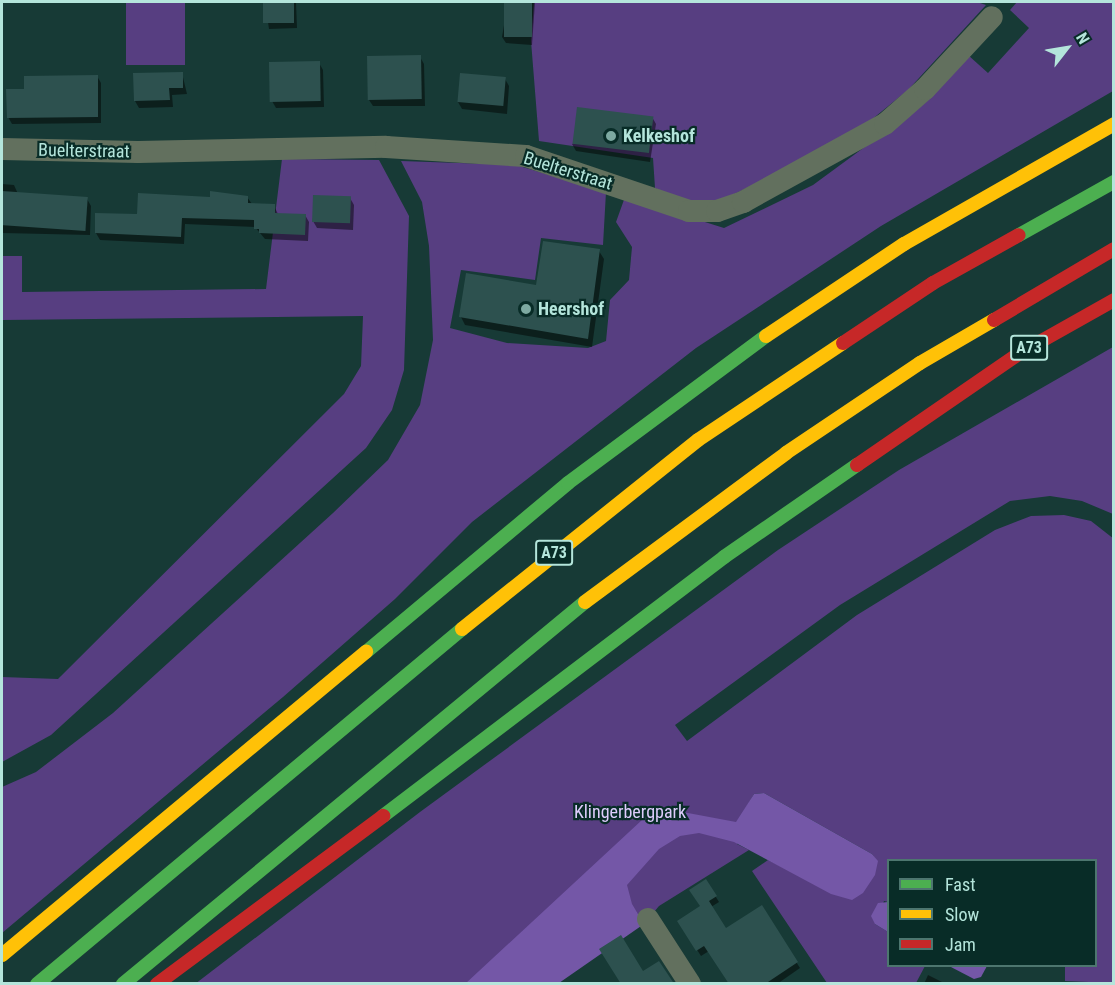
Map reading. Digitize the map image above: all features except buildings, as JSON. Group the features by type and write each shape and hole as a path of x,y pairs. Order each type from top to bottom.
{"highway":[{"name":"A73","path":"2,956 568,483 717,368 904,244 1113,126"},
{"name":"A73","path":"37,984 521,579 698,440 933,283 1113,182"},
{"name":"A73","path":"123,984 599,590 786,453 920,363 1113,249"},
{"name":"A73","path":"157,984 189,964 724,557 1020,353 1113,300"},
{"name":"A73","path":"949,402 1072,341"}],"street":[{"name":"Buelterstraat","path":"2,149 138,152 386,147 526,156 689,211 717,211 743,202 885,124 925,89 992,17"},
{"path":"648,919 690,984"}],"green space":[{"path":"126,2 185,2 185,65 126,65"},
{"path":"534,2 977,2 986,5 908,90 849,138 714,204 681,200 655,188 653,158 539,141 531,41"},
{"path":"1017,2 1113,2 1113,91 881,226 696,348 472,522 395,599 283,697 2,933 2,787 36,772 113,713 333,513 388,460 420,405 433,340 429,246 422,202 401,161 516,165 606,192 603,245 541,238 535,280 461,270 450,328 507,343 588,348 606,341 610,300 629,280 632,247 616,222 625,197 724,228 813,185 926,102 968,55 988,73 1029,28 1010,10"},
{"path":"282,159 379,160 409,216 404,370 392,410 366,448 51,735 2,762 2,677 58,679 344,394 361,366 363,316 2,320 2,256 22,256 22,292 266,289"},
{"name":"Klingerbergpark","path":"1113,347 1113,514 1082,501 1050,496 1010,501 840,605 675,725 687,741 857,615 995,530 1031,516 1064,515 1091,521 1114,539 1113,983 1065,981 1065,967 1097,967 1097,859 887,859 887,902 884,901 875,924 887,931 887,967 924,967 916,983 827,983 752,871 768,860 787,869 877,861 872,854 764,793 754,794 740,818 737,844 749,850 659,906 644,924 635,910 527,983 195,984 420,812 778,550 899,470"}],"shaded area":[{"path":"764,793 872,854 878,861 875,875 863,893 852,900 831,894 734,842 699,833 680,836 659,849 627,885 632,904 644,924 559,983 465,984 656,807 736,822 754,794"},
{"path":"887,902 887,931 875,924 871,916 878,903"},
{"path":"951,967 986,967 981,977 974,979"}],"traffic: fast":[{"path":"1019,235 1114,182"},
{"path":"366,652 568,483 766,336"},
{"path":"383,816 724,557 857,465"},
{"path":"123,984 585,602"},
{"path":"37,984 462,629"}],"traffic: slow":[{"path":"766,336 904,244 1114,124"},
{"path":"585,602 786,453 920,363 994,320"},
{"path":"462,629 698,440 843,343"},
{"path":"2,955 366,652"}],"traffic: jam":[{"path":"843,343 933,283 1019,235"},
{"path":"994,320 1114,249"},
{"path":"857,465 1020,353 1114,300"},
{"path":"157,984 383,816"}],"place":[{"name":"Kelkeshof","path":"611,136"},
{"name":"Heershof","path":"526,309"}]}
